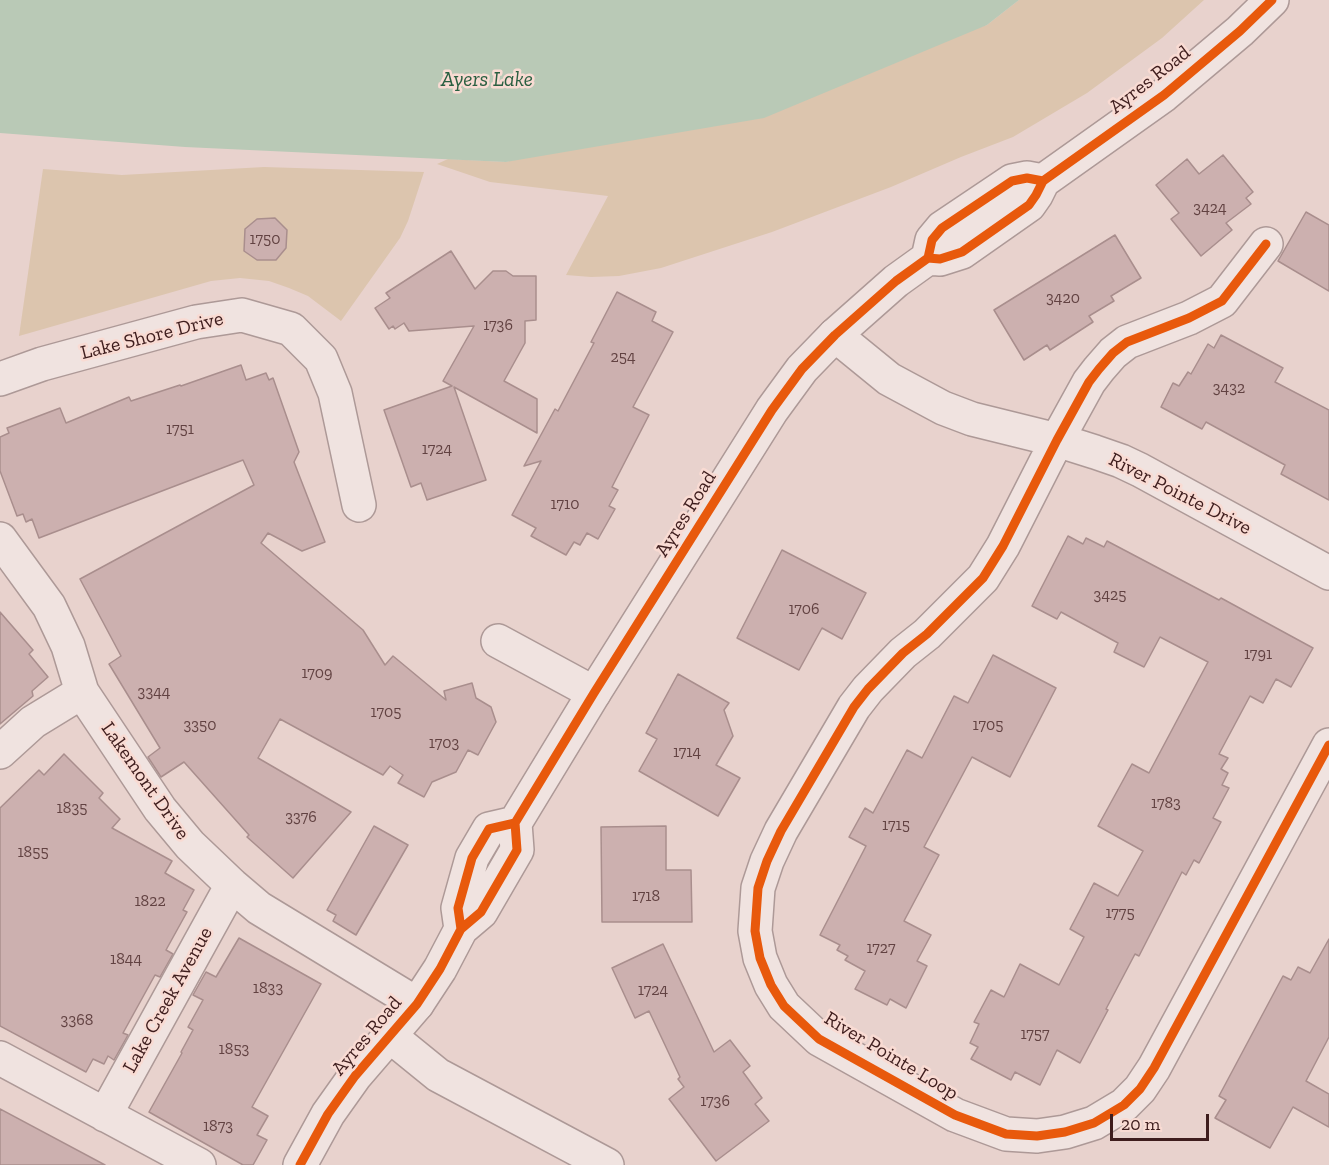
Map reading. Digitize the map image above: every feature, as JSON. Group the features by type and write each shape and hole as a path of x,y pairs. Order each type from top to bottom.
{"street":[{"name":"Ayres Road","path":"300,1165 328,1114 355,1076 417,1004 440,969 461,929 481,912 517,850 515,823 772,410 802,369 835,335 896,281 928,258 932,240 942,228 1012,181 1027,178 1043,181 1164,95 1240,31 1272,0"},
{"name":"River Pointe Loop","path":"1266,244 1222,300 1189,318 1127,342 1113,353 1089,382 1003,546 982,578 957,606 903,653 854,707 796,806 767,861 758,888 755,931 759,958 771,985 784,1006 819,1039 955,1115 1006,1134 1037,1136 1065,1132 1095,1123 1124,1105 1140,1089 1154,1068 1329,745"},
{"name":"Lake Shore Drive","path":"0,379 42,364 196,322 242,315 291,329 321,359 334,393 359,505"},
{"name":"River Pointe Drive","path":"835,335 889,379 943,408 993,425 1057,440 1140,470 1329,573"},
{"path":"0,364 42,364"},
{"name":"Lakemont Drive","path":"0,539 49,606 68,646 82,692 160,809 190,845 260,908 417,1004"},
{"path":"498,641 594,693"},
{"path":"0,752 33,722 82,692"},
{"name":"Lake Creek Avenue","path":"105,1115 232,885"},
{"path":"390,1036 438,1075 607,1165"},
{"path":"0,1058 199,1165"}],"shaded area":[{"path":"1019,0 1204,0 1162,38 1087,93 1013,137 772,232 661,268 619,276 566,275 608,196 490,182 437,164 448,159 506,162 987,25"},
{"path":"264,167 424,172 400,238 341,321 308,296 269,281 240,278 211,281 19,336 43,169 122,175"}],"water":[{"name":"Ayers Lake","path":"0,0 1019,0 987,25 764,118 506,162 185,147 0,133"}],"building":[{"path":"1223,155 1253,192 1246,198 1251,204 1226,223 1232,230 1201,256 1171,219 1179,213 1156,185 1187,159 1199,174"},
{"path":"1306,212 1329,225 1329,291 1278,261"},
{"path":"275,218 287,230 286,248 276,260 257,260 244,251 245,229 257,219"},
{"path":"1115,235 1141,278 1111,296 1114,301 1089,316 1093,322 1050,350 1047,345 1024,360 994,310"},
{"path":"451,251 475,289 493,271 506,271 513,276 536,276 536,320 525,321 525,343 504,381 537,399 537,433 454,387 486,480 427,500 421,483 411,487 384,410 452,386 443,381 474,326 409,331 404,323 395,329 393,326 389,329 375,308 390,298 386,293"},
{"path":"617,292 656,312 652,321 673,332 633,407 649,415 612,487 618,490 609,506 615,509 598,539 587,533 580,545 574,542 566,555 531,536 536,528 512,515 541,461 524,466 555,409 558,411 594,343 591,342"},
{"path":"1221,335 1283,368 1275,382 1329,410 1329,500 1281,474 1285,465 1206,422 1202,429 1161,407 1173,383 1179,386 1188,372 1191,374 1208,344 1214,348"},
{"path":"241,365 246,380 266,373 269,380 273,378 299,452 294,462 325,542 302,551 268,533 261,543 363,630 385,665 393,656 446,700 444,691 472,683 476,698 491,707 496,722 478,755 468,750 456,772 432,782 424,797 398,783 403,775 390,766 383,775 280,719 258,758 351,812 293,878 247,837 249,835 184,762 161,777 148,757 160,748 109,664 121,656 80,579 254,485 243,460 39,538 32,519 26,522 23,514 17,516 0,471 0,437 9,433 7,428 60,408 66,423 129,397 131,401"},
{"path":"1068,536 1083,544 1086,538 1104,547 1107,541 1219,600 1221,598 1313,648 1291,687 1276,679 1263,703 1250,696 1219,754 1228,758 1221,769 1228,773 1222,785 1229,788 1213,818 1221,822 1199,863 1194,860 1186,875 1182,872 1139,956 1135,954 1080,1063 1057,1050 1040,1085 1015,1072 1011,1080 971,1059 978,1047 970,1043 979,1024 974,1022 991,990 1004,997 1020,964 1059,985 1084,937 1070,929 1094,883 1118,896 1143,851 1098,826 1132,764 1149,773 1208,662 1160,637 1144,667 1114,652 1118,643 1061,612 1057,619 1032,606"},
{"path":"782,550 866,593 842,639 822,628 799,670 737,638"},
{"path":"0,612 33,650 29,654 48,677 32,691 33,696 0,724"},
{"path":"993,655 1056,688 1010,777 972,757 924,847 939,855 904,921 931,935 917,961 927,966 906,1008 890,999 887,1005 855,989 865,971 845,960 848,956 837,950 840,945 820,935 866,846 849,837 865,808 873,813 907,750 922,758 954,696 968,703"},
{"path":"678,674 729,703 724,710 733,736 716,765 740,778 718,816 639,771 657,739 646,733"},
{"path":"64,754 103,793 99,798 120,819 112,828 172,861 165,873 194,890 183,910 187,912 166,950 173,954 160,977 155,975 123,1033 128,1035 114,1060 108,1056 104,1064 93,1059 86,1072 0,1026 0,808 39,770 44,775"},
{"path":"374,826 408,845 356,935 333,921 336,915 327,910"},
{"path":"666,826 666,870 691,870 692,922 602,922 601,827"},
{"path":"239,938 321,984 252,1107 268,1116 257,1135 267,1140 253,1165 243,1165 149,1112 193,1030 188,1027 203,1000 193,995 206,972 216,977"},
{"path":"1329,939 1329,1037 1306,1081 1329,1094 1329,1127 1293,1107 1270,1148 1215,1118 1226,1100 1219,1096 1283,976 1291,980 1298,967 1310,973"},
{"path":"663,944 714,1052 730,1040 750,1066 743,1072 762,1098 755,1104 769,1121 716,1161 669,1099 684,1087 678,1079 680,1077 649,1011 635,1018 612,968"},
{"path":"0,1109 105,1165 0,1165"}],"cycle path":[{"path":"300,1165 328,1114 355,1076 417,1004 440,969 461,929 481,912 517,850 515,823 772,410 802,369 835,335 896,281 928,258 940,259 962,252 1029,205 1043,181 1164,95 1240,31 1272,0"},
{"path":"928,258 932,240 942,228 1012,181 1027,178 1043,181"},
{"path":"1266,244 1222,301 1189,318 1127,342 1113,353 1089,382 1003,546 983,578 927,634 903,653 854,707 781,831 767,861 758,888 755,931 760,958 771,985 784,1006 819,1039 955,1115 1006,1134 1037,1136 1065,1132 1094,1123 1124,1105 1140,1089 1154,1068 1329,745"},
{"path":"461,929 458,908 472,858 489,829 515,823"}]}
